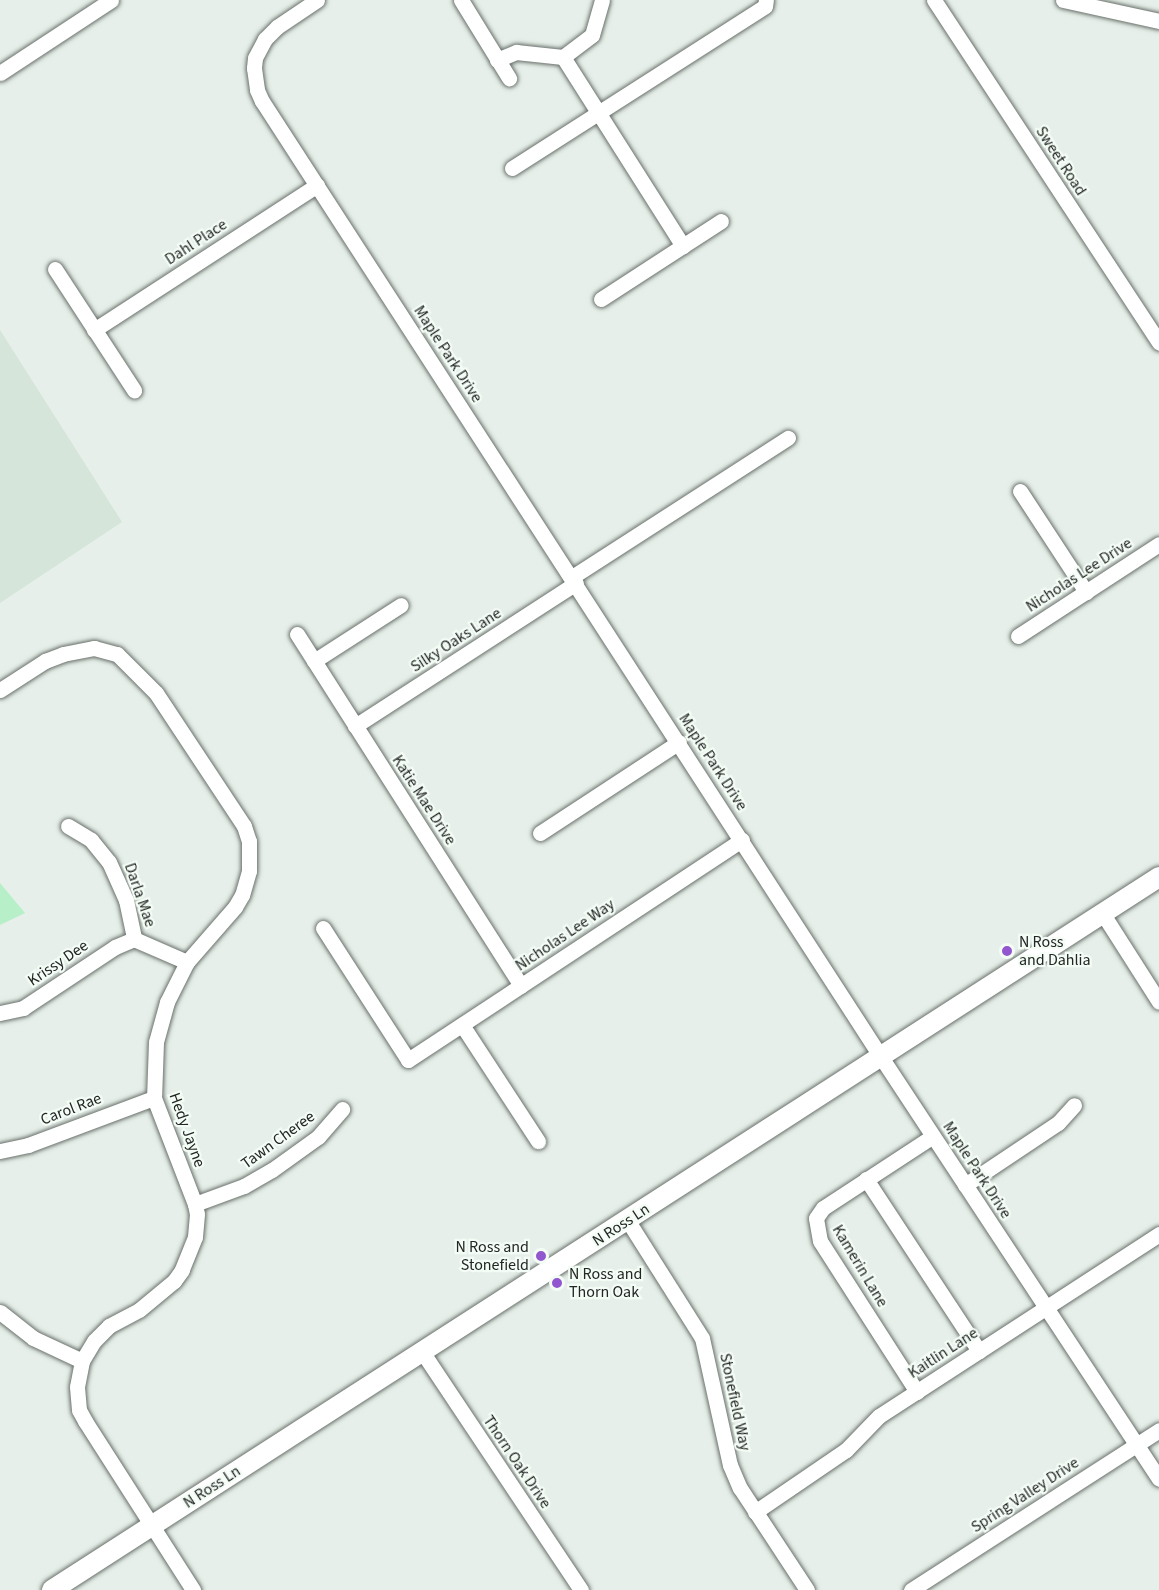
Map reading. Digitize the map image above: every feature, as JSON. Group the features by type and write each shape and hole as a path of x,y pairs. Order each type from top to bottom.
{"main road":[{"name":"N Ross Ln","path":"52,1590 1159,877"}],"street":[{"path":"0,73 111,0"},
{"name":"Maple Park Drive","path":"317,0 277,27 265,39 255,58 255,80 262,101 881,1057 1159,1479"},
{"path":"461,0 509,78"},
{"path":"497,60 516,52 563,57 592,35 602,0"},
{"path":"512,168 765,6 766,0"},
{"name":"Sweet Road","path":"934,0 1159,343"},
{"path":"1063,0 1159,21"},
{"path":"563,57 683,246"},
{"name":"Dahl Place","path":"94,330 317,185"},
{"path":"601,299 721,221"},
{"path":"55,269 134,390"},
{"name":"Silky Oaks Lane","path":"356,726 788,438"},
{"path":"1020,491 1086,592"},
{"name":"Nicholas Lee Drive","path":"1018,636 1159,544"},
{"path":"314,661 401,605"},
{"name":"Katie Mae Drive","path":"297,634 521,986"},
{"name":"Hedy Jayne","path":"0,690 33,669 76,650 94,648 117,654 156,693 244,826 250,858 242,895 235,907 187,962 167,1002 156,1042 154,1098 195,1204 197,1214 195,1237 182,1270 174,1281 147,1303 110,1326 94,1341 82,1361 77,1387 79,1410 193,1590"},
{"path":"540,833 679,742"},
{"name":"Darla Mae","path":"68,826 91,840 109,862 126,900 134,939 187,962"},
{"name":"Nicholas Lee Way","path":"323,928 408,1060 742,840"},
{"path":"1103,914 1159,1002"},
{"name":"Krissy Dee","path":"0,1013 23,1008 115,947 134,939"},
{"path":"462,1025 538,1141"},
{"name":"Carol Rae","path":"0,1151 27,1145 154,1098"},
{"path":"965,1185 1058,1123 1074,1105"},
{"name":"Tawn Cheree","path":"195,1204 244,1186 272,1170 318,1137 342,1109"},
{"name":"Kamerin Lane","path":"917,1392 820,1241 816,1218 823,1208 933,1136"},
{"path":"866,1179 979,1351"},
{"name":"Stonefield Way","path":"628,1221 702,1338 730,1465 755,1512 807,1590"},
{"name":"Kaitlin Lane","path":"755,1512 846,1450 879,1416 1159,1234"},
{"path":"0,1312 33,1338 82,1361"},
{"name":"Thorn Oak Drive","path":"423,1353 581,1590"},
{"name":"Spring Valley Drive","path":"911,1590 1159,1430"}],"shaded area":[{"path":"0,330 122,522 0,603"}],"green space":[{"path":"0,883 25,913 0,925"}],"place":[{"name":"N Ross and Dahlia","path":"1007,951"},
{"name":"N Ross and Stonefield","path":"541,1256"},
{"name":"N Ross and Thorn Oak","path":"557,1283"}]}
